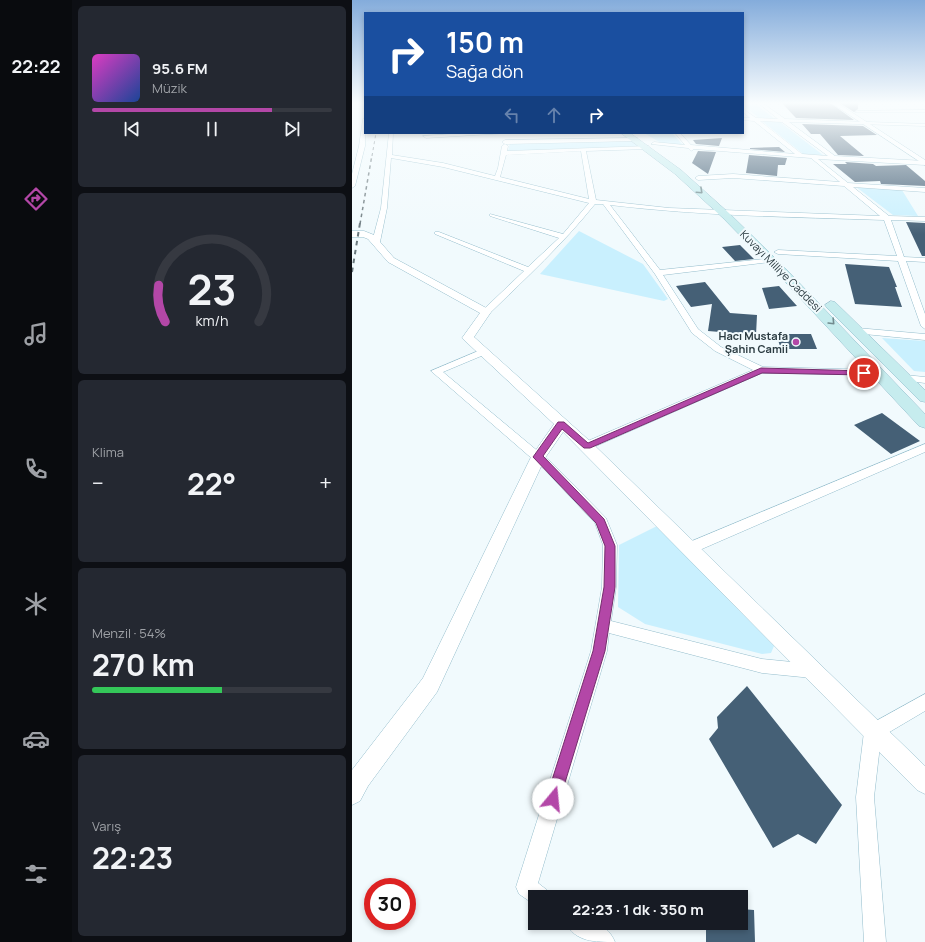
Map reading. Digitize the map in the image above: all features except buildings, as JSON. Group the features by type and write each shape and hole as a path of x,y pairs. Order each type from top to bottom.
{"main road":[{"name":"Kuvayı Milliye Caddesi","path":"650,146 698,178 740,214 774,256 925,423"},
{"name":"Kuvayı Milliye Caddesi","path":"650,146 722,212 774,256 789,263"},
{"name":"Kuvayı Milliye Caddesi","path":"823,297 925,398"}],"street":[{"path":"352,186 362,146"},
{"path":"376,242 384,208 389,146"},
{"path":"497,177 505,146"},
{"path":"504,153 650,146 925,163"},
{"path":"688,146 691,149"},
{"path":"788,146 801,156"},
{"path":"818,146 834,158"},
{"path":"900,146 925,163"},
{"path":"908,146 925,157"},
{"path":"583,150 593,202"},
{"path":"388,156 443,165 497,177 593,202 669,210 740,214 925,219"},
{"path":"813,157 887,218 925,326"},
{"path":"698,178 733,176 925,190"},
{"path":"593,202 564,237 486,312 468,338 587,446 617,478 690,548 873,732 925,782"},
{"path":"605,203 658,273 695,331 718,349 761,370 879,373"},
{"path":"492,216 564,237"},
{"path":"437,233 530,271"},
{"path":"352,234 364,234 376,242 391,260 486,312"},
{"path":"658,273 774,256 925,260"},
{"path":"857,331 925,337"},
{"path":"483,352 436,371 538,457 600,521 610,546 609,587 599,651 526,887 530,890"},
{"path":"587,446 761,370"},
{"path":"905,378 925,380"},
{"path":"352,793 360,778 430,685 538,457 561,424"},
{"path":"690,548 925,448"},
{"path":"603,625 762,666 812,671"},
{"path":"873,732 925,702"},
{"path":"873,732 865,797 875,942"},
{"path":"587,930 604,942"}],"shaded area":[{"path":"509,146 640,146 508,151"},
{"path":"793,146 811,146 823,155 803,154"},
{"path":"856,187 902,190 918,216 893,215"},
{"path":"579,231 643,264 668,299 664,301 540,274"},
{"path":"882,338 925,341 925,372 914,371"},
{"path":"657,526 774,646 771,653 762,654 645,624 618,607 619,545"}],"railway":[{"path":"372,156 374,146"},
{"path":"360,224 372,155"},
{"path":"352,272 360,223"}],"place":[{"name":"Hacı Mustafa Şahin Camii","path":"796,342"}],"route":[{"path":"553,799 599,651 609,587 610,546 600,521 538,457 561,424 587,446 761,370 864,373"}]}
